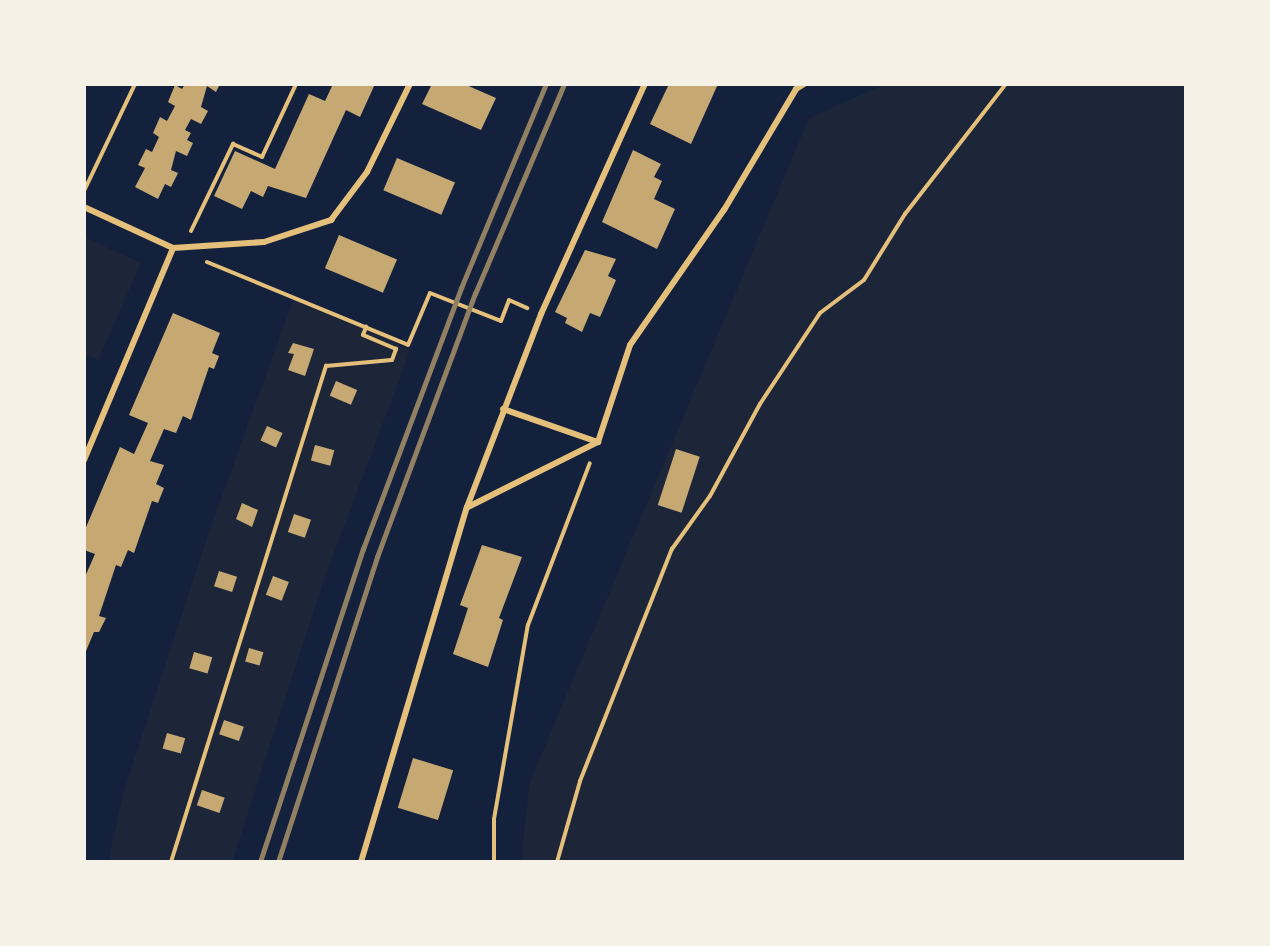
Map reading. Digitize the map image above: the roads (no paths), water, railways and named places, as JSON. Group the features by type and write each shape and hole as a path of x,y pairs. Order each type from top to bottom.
{"street":[{"path":"84,207 173,248 264,242 331,220 367,172 410,84"},
{"path":"361,862 467,507 541,314 645,84"},
{"path":"467,507 598,442 630,345 724,210 796,89 804,84"},
{"path":"84,460 173,248"},
{"path":"503,409 598,442"}],"railway":[{"path":"260,862 363,549 461,288 546,84"},
{"path":"278,862 377,557 475,294 564,84"}]}
